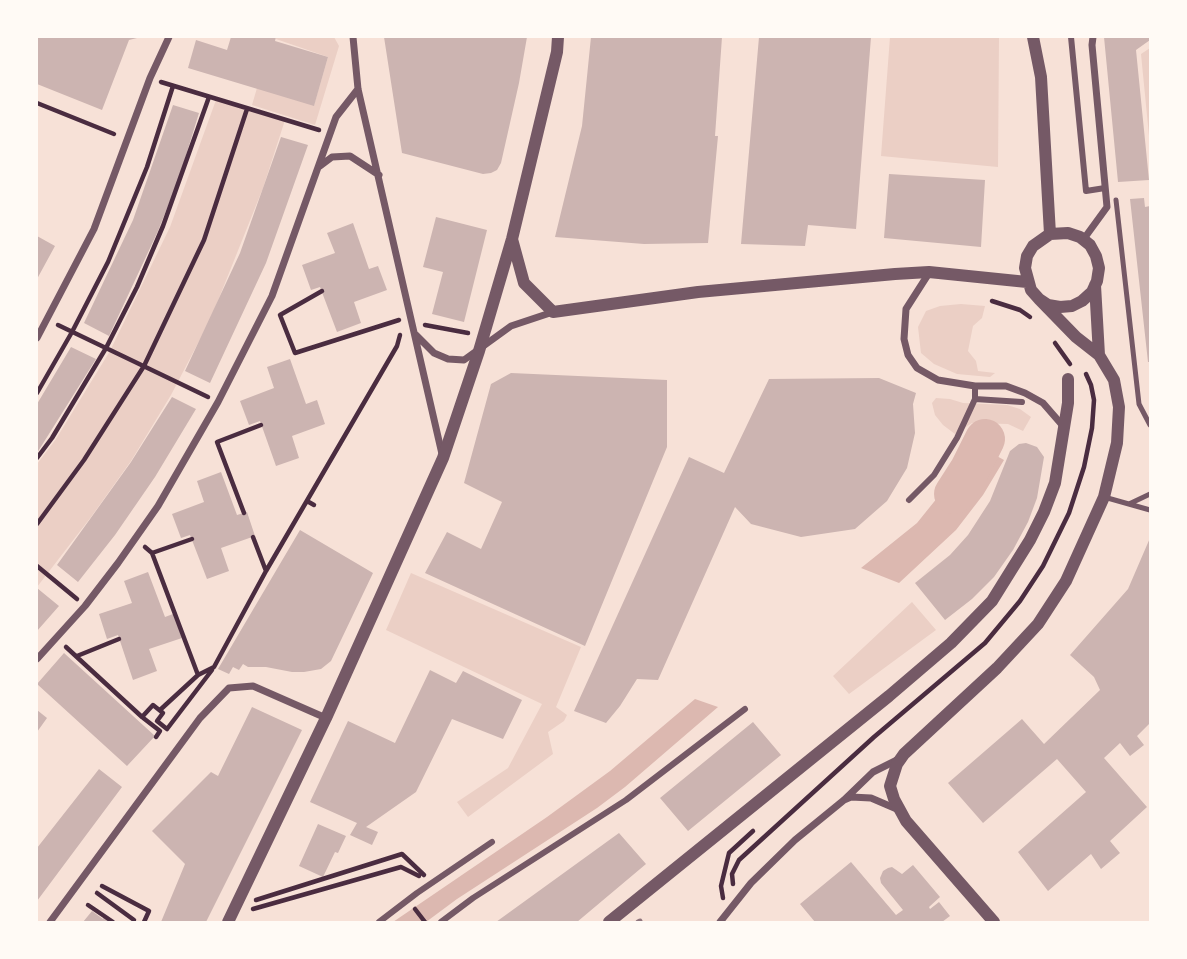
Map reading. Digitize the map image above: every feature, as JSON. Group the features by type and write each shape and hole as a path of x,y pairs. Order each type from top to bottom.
{"street":[{"path":"37,338 94,229 150,78 169,37"},
{"path":"353,37 358,89 443,458"},
{"path":"231,915 326,718 443,458 479,351 512,239 557,52 558,37"},
{"path":"1035,37 1041,77 1050,234"},
{"path":"1071,37 1086,191 1105,188"},
{"path":"1083,240 1107,207 1093,37"},
{"path":"37,659 85,606 118,563 158,506 208,419 272,296 336,117 358,89"},
{"path":"320,167 332,158 350,156 379,175"},
{"path":"994,922 906,821 890,786 897,764 902,758 997,668 1038,624 1066,581 1104,497 1116,443 1119,407 1114,380 1100,355 1076,337 1039,299 1027,282 1025,268 1027,256 1033,246 1050,234 1068,233 1083,240 1096,256 1099,268 1092,292 1072,306 1048,305 1039,299"},
{"path":"512,239 524,283 553,312"},
{"path":"415,335 434,353 448,359 464,360 511,326 553,312 698,292 929,272 1027,282"},
{"path":"929,272 906,309 904,339 908,355 917,369 938,380 975,386 1006,386 1025,393 1043,403 1063,426"},
{"path":"1095,285 1100,355"},
{"path":"609,922 889,696 951,643 992,600 1045,512 1055,483 1071,374"},
{"path":"909,500 934,475 957,438 975,399 975,386"},
{"path":"975,399 1022,402"},
{"path":"50,922 200,718 229,688 253,687 326,718"},
{"path":"442,922 472,898 626,800 744,709"},
{"path":"720,922 751,883 795,840 873,772 902,758"},
{"path":"844,800 851,797 871,798 897,805"},
{"path":"379,922 492,842"}],"lane":[{"path":"1116,200 1139,404 1150,425"},
{"path":"1129,504 1150,494"},
{"path":"1104,497 1150,510"}],"path":[{"path":"37,393 108,261 147,167 173,86 312,128"},
{"path":"37,458 106,348 163,226 209,97"},
{"path":"37,103 115,134"},
{"path":"37,524 84,460 144,366 204,240 247,108"},
{"path":"322,292 280,315 295,353 410,315"},
{"path":"992,301 1020,310 1038,323"},
{"path":"142,717 153,705 163,713 157,721 167,729 214,667 266,571 397,346 399,320"},
{"path":"424,324 472,334"},
{"path":"72,332 202,394"},
{"path":"1052,338 1071,374"},
{"path":"244,513 217,442 261,425"},
{"path":"307,501 314,505"},
{"path":"253,537 266,571"},
{"path":"152,553 192,539"},
{"path":"145,547 152,553 198,675"},
{"path":"37,566 67,591"},
{"path":"77,656 119,639"},
{"path":"66,647 160,732 156,737"},
{"path":"160,710 198,675 214,667"},
{"path":"723,899 721,886 729,853 758,826"},
{"path":"231,915 402,854 432,883"},
{"path":"231,915 401,867 432,883"},
{"path":"102,886 149,912 144,922"},
{"path":"97,893 134,920"},
{"path":"88,905 113,922"}],"shaded area":[{"path":"276,37 334,37 339,46 315,125 252,105 257,88 314,105 328,57"},
{"path":"890,37 999,37 998,167 881,156"},
{"path":"1150,48 1150,146 1141,54"},
{"path":"216,100 285,120 263,188 211,318 171,395 131,461 37,587 37,464 56,439 110,351 170,227"},
{"path":"940,306 985,306 982,318 973,326 968,351 976,361 978,371 995,373 990,377 957,374 934,364 921,353 918,327 926,311"},
{"path":"936,398 963,403 1007,405 1020,409 1031,417 1023,431 1008,424 972,423 955,434 935,415 932,403"},
{"path":"975,444 1004,460 983,495 956,530 899,583 861,568 917,523 954,477"},
{"path":"411,573 581,647 556,707 567,715 564,721 548,732 553,754 468,817 457,802 508,768 542,704 386,630"},
{"path":"912,602 936,630 849,694 833,676"},
{"path":"695,699 718,707 597,808 426,922 393,922 610,771"}],"building":[{"path":"37,37 137,38 129,40 102,110 37,84"},
{"path":"231,37 276,37 275,41 328,57 314,106 188,68 196,40 227,50"},
{"path":"384,37 527,37 501,163 497,170 483,174 402,153"},
{"path":"591,37 722,37 715,136 718,136 708,243 644,244 555,237 582,126"},
{"path":"759,37 871,37 856,229 808,225 805,246 741,244"},
{"path":"1104,37 1150,37 1150,40 1136,50 1149,180 1118,182"},
{"path":"173,105 199,113 179,178 158,231 109,336 84,323 133,220"},
{"path":"281,137 308,145 266,263 210,383 185,371 240,253"},
{"path":"889,174 985,180 981,247 884,238"},
{"path":"1144,198 1145,207 1150,206 1150,362 1130,199"},
{"path":"436,217 487,230 464,322 432,314 443,272 423,267"},
{"path":"353,223 369,269 378,266 387,290 354,302 361,323 337,332 320,287 311,290 302,265 335,253 327,233"},
{"path":"37,236 55,246 37,279"},
{"path":"71,347 96,359 37,453 37,404"},
{"path":"290,359 306,404 317,400 325,424 292,436 299,458 276,466 260,421 249,425 240,401 274,388 267,367"},
{"path":"511,373 667,380 667,447 585,646 425,573 447,532 481,549 502,502 464,483 491,384"},
{"path":"879,378 916,393 913,404 915,433 907,468 887,501 855,529 801,537 751,524 735,507 658,680 637,679 606,723 574,711 689,457 724,473 769,379"},
{"path":"172,397 196,409 155,477 78,582 57,565 131,462"},
{"path":"1026,443 1037,447 1044,457 1037,498 1028,522 994,577 945,620 915,583 950,555 968,535 990,501 1010,451 1019,444"},
{"path":"221,472 237,515 247,512 255,536 221,548 229,571 207,579 190,535 181,538 172,514 204,502 197,481"},
{"path":"300,530 373,573 331,661 321,669 304,672 248,667 243,664 239,670 233,667 229,674 218,669"},
{"path":"1150,538 1150,723 1137,736 1144,745 1130,756 1120,743 1104,758 1147,807 1110,841 1120,853 1101,869 1091,854 1048,891 1018,852 1086,792 1057,759 983,823 948,783 1022,719 1044,744 1100,690 1094,677 1070,655 1128,589"},
{"path":"148,572 165,617 173,614 182,638 149,649 157,671 133,680 118,635 107,639 99,614 132,603 124,581"},
{"path":"37,588 59,606 37,631"},
{"path":"64,653 155,736 127,766 37,684"},
{"path":"430,670 456,683 463,671 522,700 503,739 452,719 416,792 366,827 378,832 372,845 350,835 357,823 310,802 348,721 395,743"},
{"path":"252,707 302,730 206,922 161,922 185,864 152,831 211,772 218,776"},
{"path":"37,710 47,718 37,732"},
{"path":"753,722 781,755 688,831 660,798"},
{"path":"99,769 122,787 37,901 37,848"},
{"path":"318,824 346,836 323,877 299,866"},
{"path":"619,833 646,864 577,922 496,922"},
{"path":"851,862 896,915 903,910 881,883 880,878 888,868 892,867 902,874 913,865 940,897 930,909 939,902 950,916 942,922 815,922 800,904"},
{"path":"92,911 103,919 104,916 112,922 83,922"}],"waterway":[{"path":"954,494 985,439"}]}
